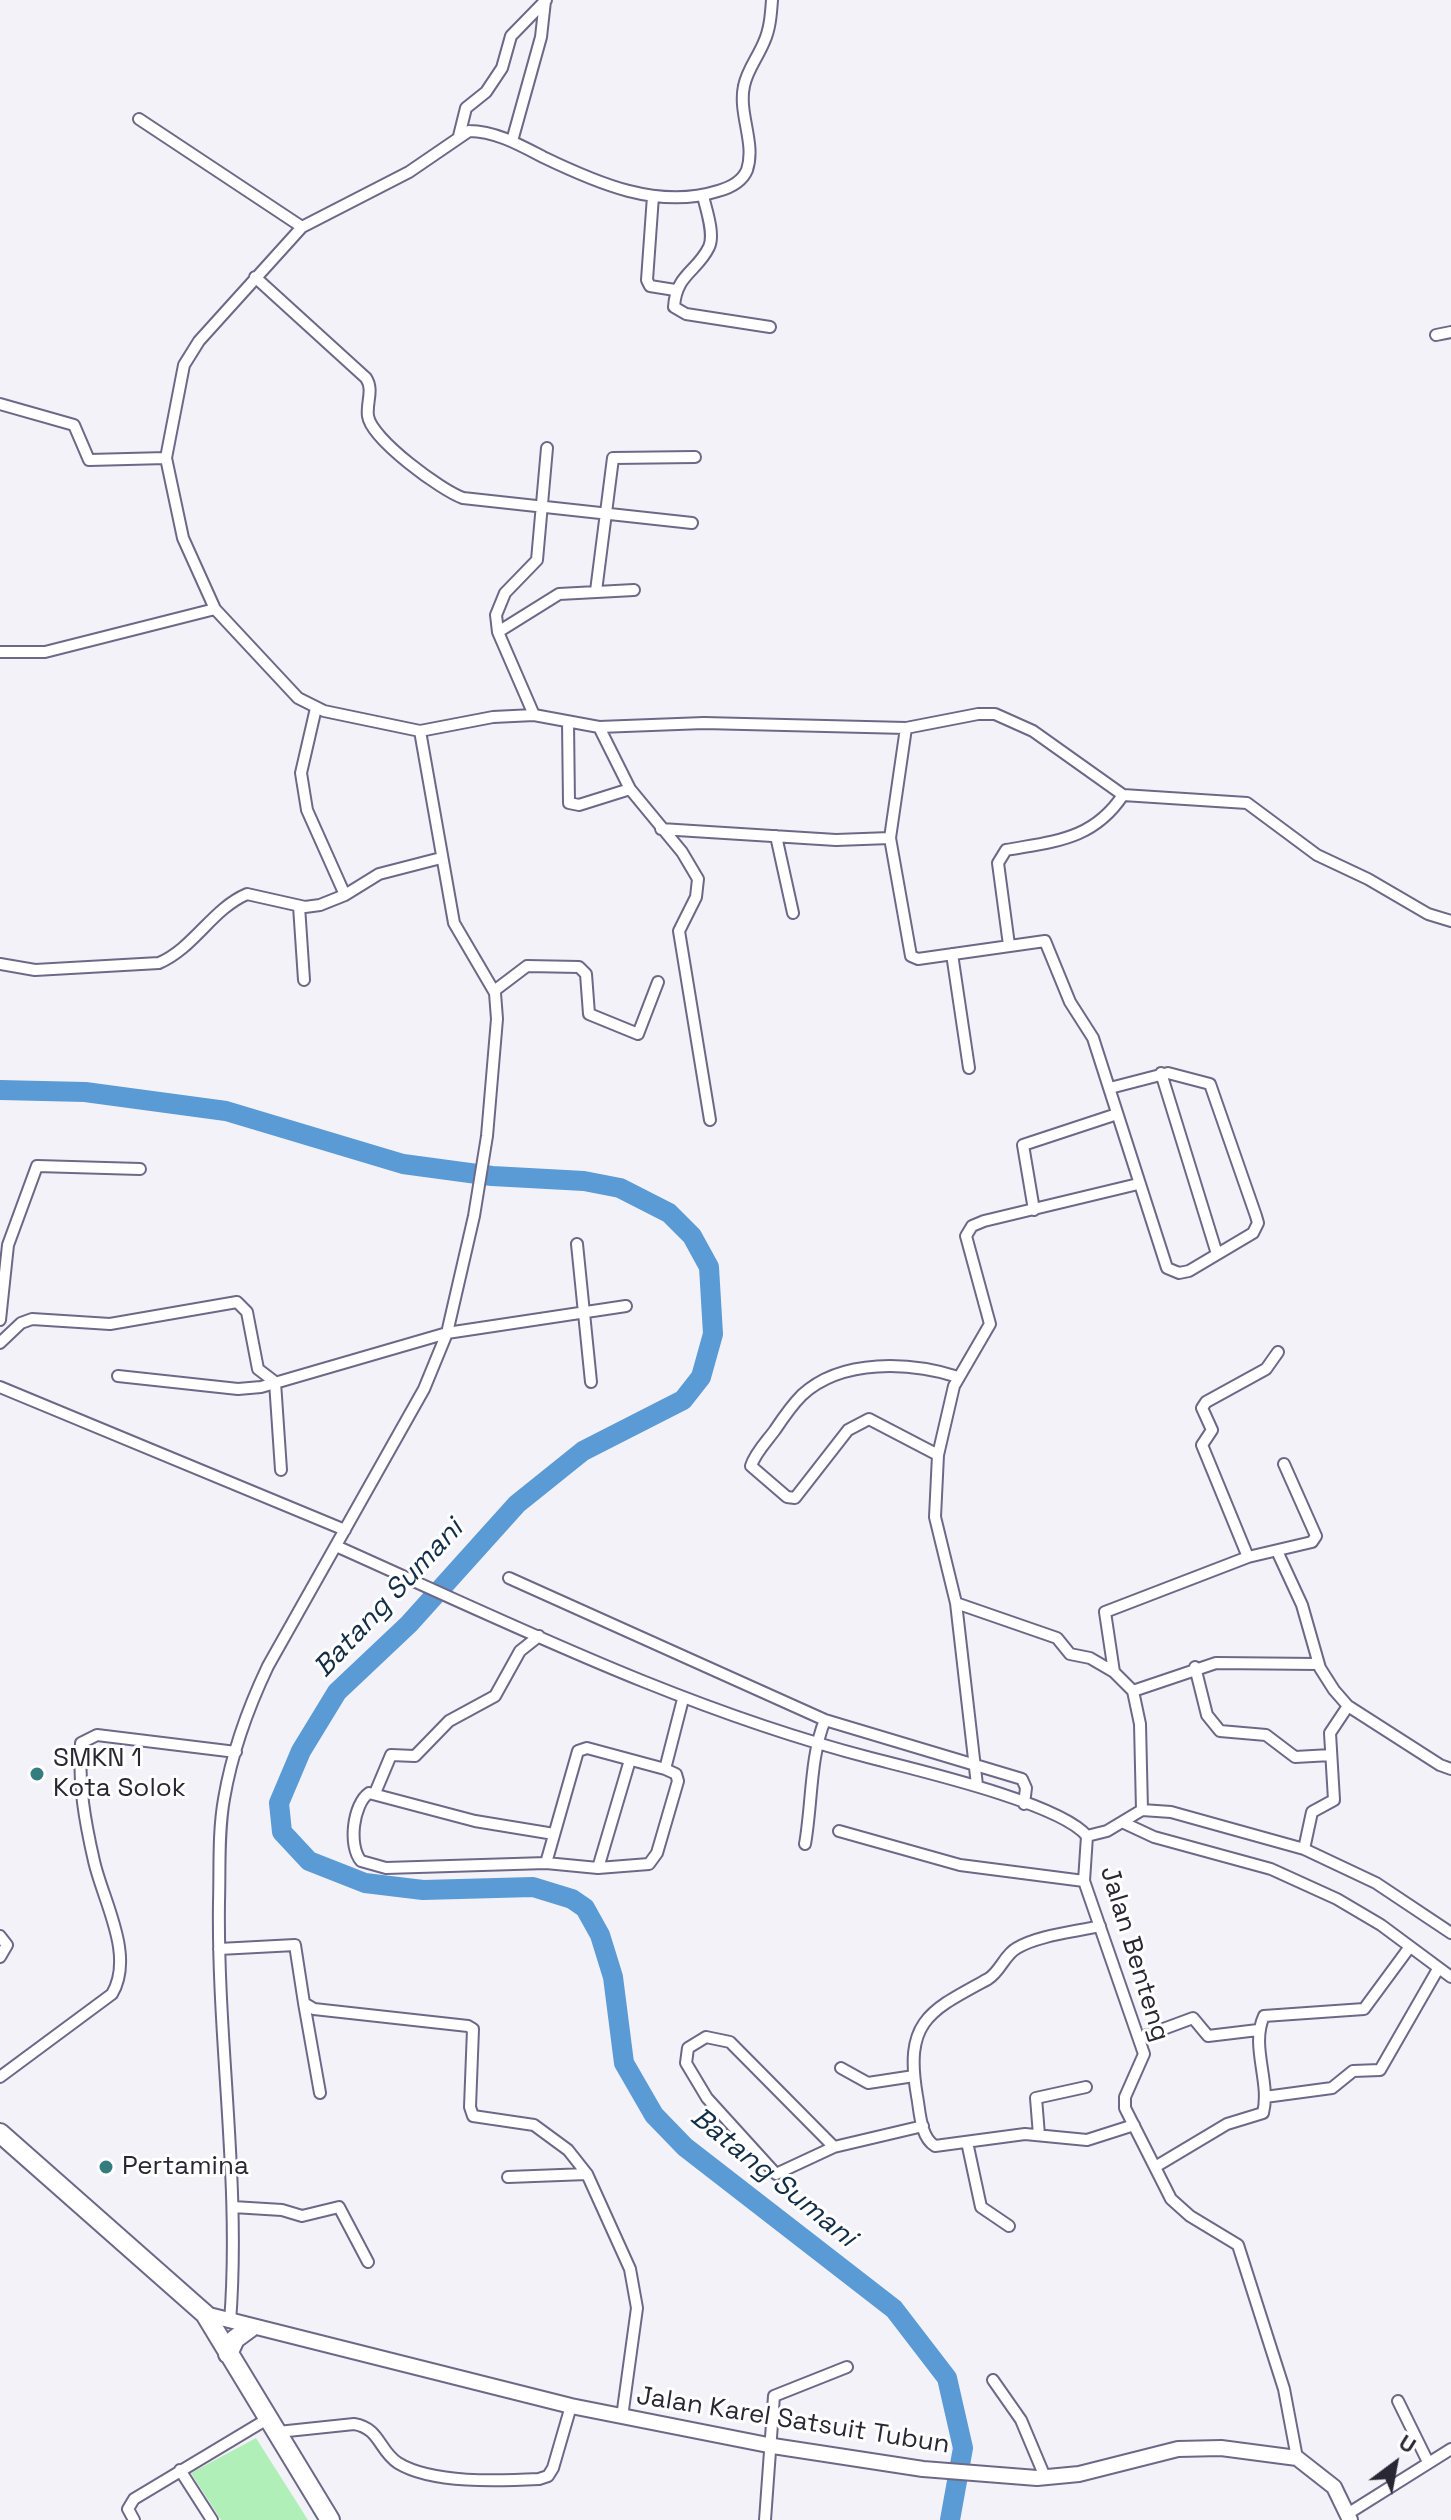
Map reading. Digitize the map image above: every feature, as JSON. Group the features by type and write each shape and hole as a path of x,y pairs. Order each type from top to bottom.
{"highway":[{"path":"0,2133 205,2314 330,2520"},
{"path":"228,2354 235,2339 250,2328"}],"street":[{"path":"772,0 765,40 744,84 741,110 747,132 748,168 736,183 703,196 676,200 653,196 585,177 512,141 479,131 459,136 409,172 302,227 255,277 199,341 184,365 166,458 183,538 215,609 298,698 316,708 420,731 467,720 534,715 599,727 704,723 906,728 978,714 1005,717 1033,731 1123,795 1242,801 1317,855 1368,879 1428,914 1451,921"},
{"path":"459,136 466,108 486,92 502,68 511,36 524,19 546,1"},
{"path":"512,141 541,37 546,1"},
{"path":"139,119 302,227"},
{"path":"653,196 647,280 650,286 675,290"},
{"path":"703,196 709,247 675,290 674,307 680,312 770,327"},
{"path":"255,277 366,378 370,386 368,416 371,424 382,438 444,491 463,498 692,523"},
{"path":"1436,335 1451,332"},
{"path":"0,404 74,425 89,460 166,458"},
{"path":"534,715 498,632 496,615 500,602 537,560 547,448"},
{"path":"596,591 613,458 695,457"},
{"path":"498,632 559,594 634,590"},
{"path":"0,652 45,652 215,609"},
{"path":"316,708 301,773 307,810 345,895"},
{"path":"568,722 569,803 579,805 630,789"},
{"path":"599,727 630,789 682,852 698,879 696,897 679,931 710,1120"},
{"path":"906,728 890,838 909,953 918,959 1045,941 1070,1002 1093,1038 1167,1268 1179,1273 1189,1271 1253,1233 1258,1223 1256,1216 1210,1084 1161,1073 1110,1088"},
{"path":"230,2322 233,2207 219,1949 220,1836 224,1798 246,1712 268,1666 424,1389 447,1333 474,1216 487,1136 497,1019 494,991 454,923 420,731"},
{"path":"1009,945 998,863 1001,854 1006,850 1069,838 1099,825 1123,795"},
{"path":"661,829 836,840 890,838"},
{"path":"776,836 793,913"},
{"path":"0,964 35,970 159,963 173,957 227,906 247,894 299,906 329,903 379,874 441,858"},
{"path":"299,906 304,980"},
{"path":"952,954 969,1068"},
{"path":"494,991 527,966 579,967 586,974 589,1014 638,1034 658,982"},
{"path":"1161,1073 1217,1254"},
{"path":"1034,1210 1023,1145 1117,1114"},
{"path":"0,1320 8,1245 37,1166 140,1169"},
{"path":"977,1785 956,1603 935,1517 938,1455 958,1377 990,1324 967,1243 968,1231 984,1221 1138,1184"},
{"path":"577,1244 591,1382"},
{"path":"0,1343 21,1323 32,1319 121,1323 231,1301 247,1312 258,1369 275,1382 281,1470"},
{"path":"118,1376 238,1389 348,1364 447,1333 584,1315 626,1306"},
{"path":"1248,1557 1202,1445 1212,1430 1203,1405 1266,1369 1278,1352"},
{"path":"938,1455 869,1419 848,1430 795,1498 787,1497 751,1466 803,1395 833,1378 871,1368 904,1366 927,1367 958,1377"},
{"path":"0,1387 345,1530"},
{"path":"1114,1672 1103,1620 1107,1609 1248,1557 1312,1542 1316,1536 1284,1464"},
{"path":"336,1546 683,1699 816,1744 977,1785 1070,1822 1087,1836 1124,1823 1142,1810 1171,1812 1304,1849 1376,1883 1451,1933"},
{"path":"1277,1551 1302,1605 1317,1649 1318,1664 1348,1706 1451,1769"},
{"path":"509,1578 825,1720 976,1764 1025,1782 1024,1804"},
{"path":"956,1603 1057,1638 1070,1654 1090,1658 1114,1672 1133,1691 1140,1724 1142,1810"},
{"path":"375,1793 391,1755 415,1756 449,1721 490,1701 499,1692 520,1651 539,1636"},
{"path":"1133,1691 1195,1667 1224,1662 1318,1664"},
{"path":"1195,1667 1207,1715 1220,1731 1266,1735 1295,1757 1331,1755"},
{"path":"665,1769 683,1699"},
{"path":"1304,1849 1312,1812 1334,1800 1331,1729 1348,1706"},
{"path":"805,1844 813,1796 816,1744 825,1720"},
{"path":"0,2077 112,1994 121,1974 118,1940 86,1819 79,1773 81,1743 97,1735 236,1752"},
{"path":"546,1863 578,1751 587,1748 676,1774 678,1781 655,1858 646,1865 598,1868 546,1863 386,1868 366,1864 355,1852 358,1806 364,1796 375,1793 475,1821 554,1834"},
{"path":"598,1868 630,1760"},
{"path":"1124,1823 1154,1837 1271,1869 1337,1899 1381,1925 1451,1977"},
{"path":"839,1831 960,1865 1084,1881"},
{"name":"Jalan Benteng","path":"1087,1836 1084,1881 1144,2054 1125,2097 1125,2108 1171,2199 1190,2216 1238,2245 1284,2389 1297,2458"},
{"path":"1100,1926 1014,1949 991,1977 939,2005 913,2048 914,2076 923,2126 929,2141 935,2146 1039,2135 1087,2140 1134,2125"},
{"path":"0,1936 7,1945 0,1957"},
{"path":"219,1949 295,1945 320,2093"},
{"path":"1155,2167 1227,2124 1261,2115 1265,2097 1258,2030 1266,2015 1364,2009 1409,1948"},
{"path":"1265,2097 1332,2088 1353,2071 1380,2070 1438,1969"},
{"path":"304,2003 318,2010 471,2027 474,2032 470,2107 473,2116 534,2125 568,2150 587,2174 630,2269 637,2308 622,2417"},
{"path":"1139,2038 1193,2018 1208,2036 1258,2030"},
{"path":"834,2147 730,2042 706,2037 688,2048 686,2063 703,2092 771,2172 781,2173 834,2147 923,2126"},
{"path":"841,2068 868,2083 914,2076"},
{"path":"1039,2135 1036,2098 1086,2087"},
{"path":"967,2142 981,2207 1009,2226"},
{"path":"508,2177 587,2174"},
{"path":"233,2207 282,2210 302,2216 339,2207 368,2262"},
{"name":"Jalan Karel Satsuit Tubun","path":"205,2314 250,2328 571,2406 773,2446 923,2469 1045,2477 1079,2474 1178,2449 1232,2448 1297,2458 1334,2487 1349,2516"},
{"path":"765,2520 775,2393 847,2367"},
{"path":"993,2380 1021,2420 1045,2477"},
{"path":"1398,2401 1428,2462"},
{"path":"134,2520 128,2509 131,2502 180,2470 274,2425 366,2426 375,2432 393,2459 408,2468 479,2481 539,2479 548,2476 553,2468 571,2406"},
{"path":"1349,2516 1451,2449"},
{"path":"180,2470 212,2520"}],"green space":[{"path":"256,2438 308,2520 221,2520 191,2473"}],"waterway":[{"name":"Batang Sumani","path":"0,1090 85,1092 226,1111 403,1164 492,1176 584,1181 620,1188 669,1213 692,1236 709,1267 713,1334 701,1377 683,1400 583,1451 517,1504 409,1624 337,1692 301,1751 279,1803 282,1832 309,1861 365,1883 423,1890 533,1887 572,1899 585,1908 600,1935 613,1977 624,2063 654,2115 685,2147 894,2309 947,2378 963,2448 950,2520"}],"place":[{"name":"SMKN 1 Kota Solok","path":"37,1774"},
{"name":"Pertamina","path":"106,2167"}]}
